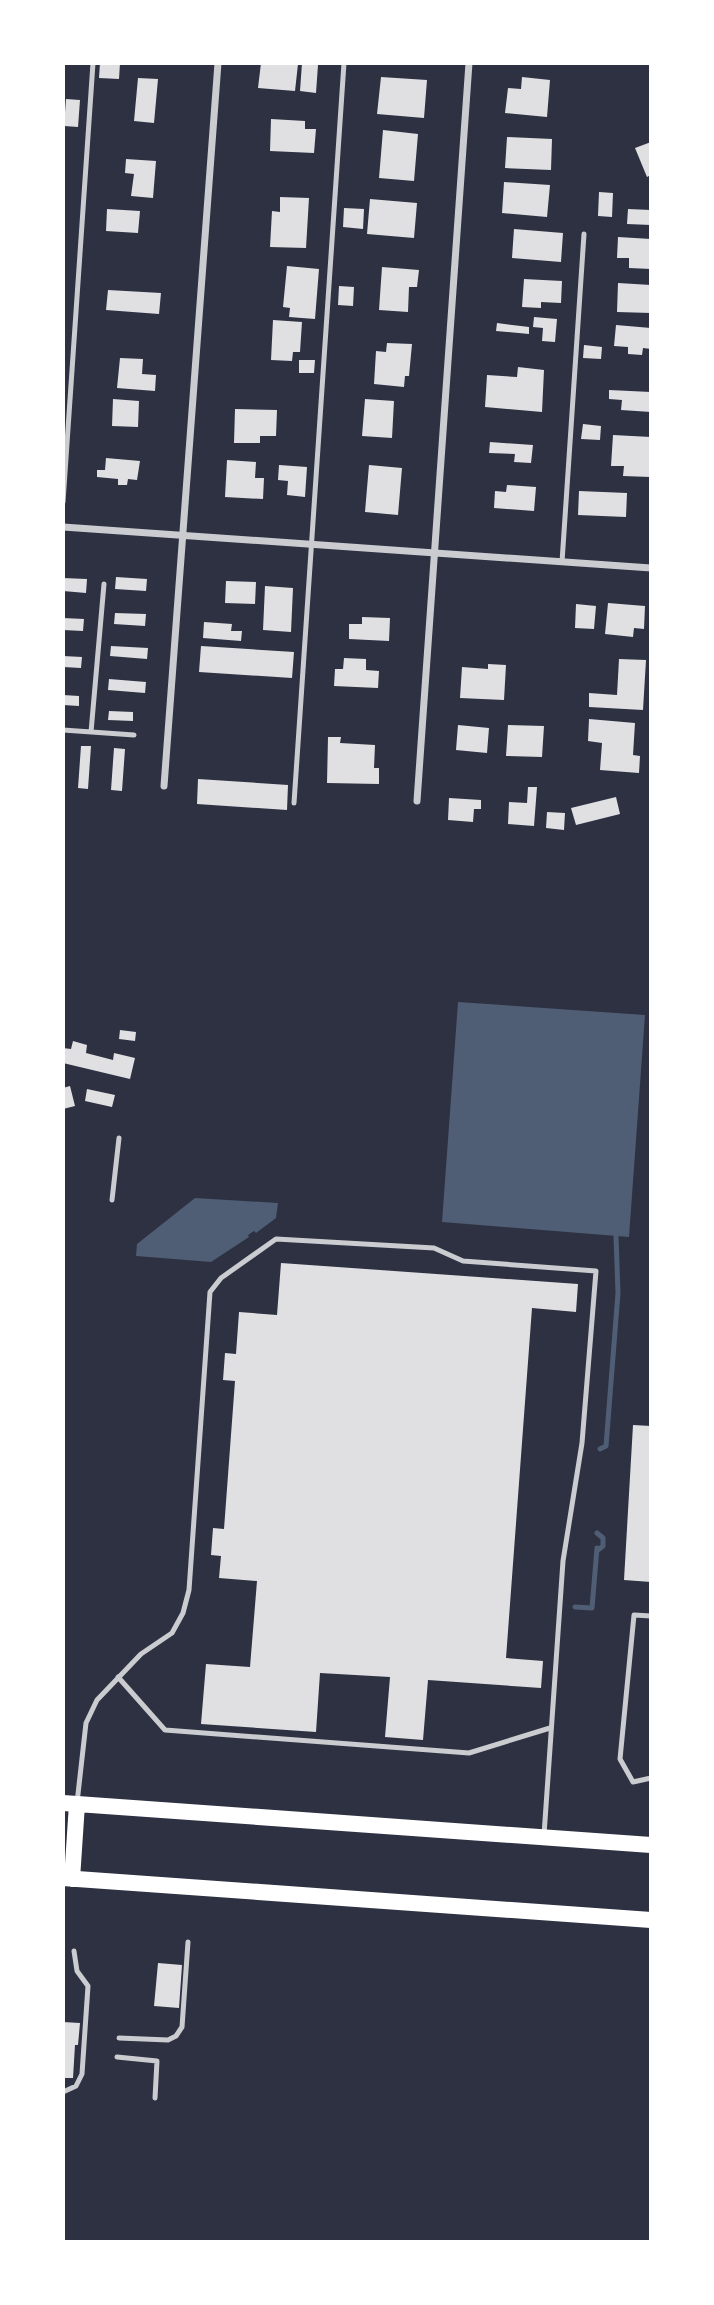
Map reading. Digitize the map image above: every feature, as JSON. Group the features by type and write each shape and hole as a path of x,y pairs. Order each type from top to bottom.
{"main road":[{"path":"651,1846 70,1804 67,1879 651,1920"}],"street":[{"path":"164,786 185,535 218,63"},
{"path":"417,801 469,63"},
{"path":"63,527 651,568"}],"lane":[{"path":"63,502 93,63"},
{"path":"294,803 344,63"},
{"path":"562,562 584,234"},
{"path":"91,732 104,584"},
{"path":"63,730 134,735"},
{"path":"112,1200 118,1138"},
{"path":"70,1804 86,1723 97,1700 141,1654 172,1633 184,1613 189,1590 210,1292 221,1278 276,1239 434,1248 463,1261 596,1271 582,1443 563,1561 544,1838"},
{"path":"651,1616 634,1615 620,1759 633,1782 651,1778"},
{"path":"118,1677 165,1730 469,1753 550,1728"},
{"path":"119,2038 168,2040 176,2036 183,2017 188,1942"},
{"path":"63,2092 76,2086 82,2074 88,1986 77,1971 74,1951"},
{"path":"117,2057 157,2061 155,2098"}],"water":[{"path":"458,1002 645,1015 629,1237 442,1222"},
{"path":"195,1198 278,1203 276,1218 211,1262 136,1256 137,1244"}],"building":[{"path":"100,63 120,63 119,79 99,78"},
{"path":"261,63 298,64 295,91 258,88"},
{"path":"302,63 318,65 316,93 300,91"},
{"path":"381,77 427,80 424,118 377,114"},
{"path":"522,77 550,80 547,117 505,113 508,88 521,89"},
{"path":"138,78 158,79 154,123 134,121"},
{"path":"66,99 80,100 78,127 64,126"},
{"path":"271,119 305,121 305,129 316,129 314,153 270,151"},
{"path":"383,130 418,134 414,181 379,178"},
{"path":"507,137 552,139 551,170 505,168"},
{"path":"651,142 651,175 647,177 635,148"},
{"path":"126,159 156,161 153,198 131,196 134,174 125,173"},
{"path":"504,182 550,185 547,217 502,213"},
{"path":"599,192 613,193 612,217 598,216"},
{"path":"280,197 309,198 306,248 270,247 272,211 280,212"},
{"path":"370,199 417,203 414,238 367,234"},
{"path":"344,208 364,209 363,229 343,227"},
{"path":"107,209 140,211 138,233 106,231"},
{"path":"628,209 651,210 651,225 627,224"},
{"path":"514,229 563,233 561,262 512,258"},
{"path":"618,237 651,239 651,269 629,268 629,258 617,258"},
{"path":"287,266 319,269 315,319 289,317 290,308 283,307"},
{"path":"382,267 419,270 417,287 409,287 408,312 379,310"},
{"path":"524,279 562,281 561,303 541,302 541,308 522,307"},
{"path":"618,283 651,285 651,313 617,312"},
{"path":"339,286 354,287 353,306 338,305"},
{"path":"108,290 161,293 159,314 106,310"},
{"path":"534,317 557,319 555,342 542,341 543,328 533,327"},
{"path":"273,320 302,322 300,352 293,352 292,361 271,360"},
{"path":"497,323 529,327 529,334 496,331"},
{"path":"616,325 651,328 651,349 643,348 642,355 628,354 628,347 614,346"},
{"path":"387,343 412,344 409,376 405,376 404,387 374,384 376,351 386,352"},
{"path":"584,345 602,347 601,359 583,358"},
{"path":"120,358 143,359 142,374 156,375 155,391 117,388"},
{"path":"299,360 315,360 314,373 299,373"},
{"path":"518,367 544,370 542,412 485,407 487,375 517,377"},
{"path":"609,390 651,392 651,412 621,410 622,400 609,399"},
{"path":"113,399 139,401 138,427 112,426"},
{"path":"365,399 394,401 392,438 362,436"},
{"path":"235,409 277,410 276,436 260,436 260,443 234,443"},
{"path":"583,424 601,426 600,440 581,439"},
{"path":"613,435 651,437 650,477 623,476 624,466 611,466"},
{"path":"490,442 533,445 531,463 514,462 515,454 489,453"},
{"path":"106,458 140,461 137,480 128,479 127,485 118,485 118,479 97,477 97,470 105,470"},
{"path":"227,460 256,462 255,478 264,478 263,499 225,497"},
{"path":"279,465 307,467 305,497 287,495 288,481 278,480"},
{"path":"369,465 402,468 398,515 365,512"},
{"path":"507,485 536,487 534,511 494,508 495,491 506,492"},
{"path":"579,491 627,493 626,517 578,515"},
{"path":"116,577 147,579 146,591 115,589"},
{"path":"63,578 87,579 86,593 63,591"},
{"path":"226,581 256,582 255,604 225,603"},
{"path":"265,586 293,588 291,632 263,630"},
{"path":"608,603 645,606 644,629 634,628 633,637 605,634"},
{"path":"576,604 596,606 594,629 575,628"},
{"path":"115,613 146,614 145,626 114,624"},
{"path":"362,617 390,618 389,641 349,639 349,624 362,624"},
{"path":"63,618 84,619 83,631 63,630"},
{"path":"204,622 232,624 231,631 242,631 241,641 203,638"},
{"path":"111,646 148,648 147,659 110,656"},
{"path":"201,646 294,652 292,678 199,672"},
{"path":"63,656 82,657 81,668 63,667"},
{"path":"344,658 366,659 366,670 379,671 378,688 334,686 335,669 343,669"},
{"path":"619,659 646,660 643,710 589,707 589,693 617,695"},
{"path":"488,664 506,665 504,700 460,698 462,667 488,669"},
{"path":"109,679 146,682 145,693 108,690"},
{"path":"63,695 79,696 79,706 63,705"},
{"path":"109,711 133,712 133,721 108,720"},
{"path":"589,719 635,723 633,755 640,756 639,773 600,770 602,743 588,741"},
{"path":"458,725 489,728 487,753 456,750"},
{"path":"508,725 544,726 542,757 506,756"},
{"path":"328,737 341,737 340,743 375,745 374,768 379,768 379,784 327,783"},
{"path":"81,746 91,746 88,789 78,788"},
{"path":"114,748 125,749 122,791 111,790"},
{"path":"198,779 288,785 287,810 197,804"},
{"path":"528,787 537,787 534,826 508,824 509,802 527,803"},
{"path":"616,797 620,814 576,825 571,808"},
{"path":"449,798 481,800 481,809 474,809 473,822 448,820"},
{"path":"547,812 565,813 564,830 546,828"},
{"path":"120,1030 136,1032 135,1041 119,1039"},
{"path":"73,1041 87,1045 86,1053 113,1060 114,1053 135,1058 130,1079 63,1063 63,1048 71,1049"},
{"path":"70,1086 75,1106 63,1109 63,1088"},
{"path":"87,1089 115,1095 112,1107 85,1101"},
{"path":"281,1263 578,1284 576,1312 532,1308 506,1658 543,1661 541,1688 428,1680 423,1740 385,1737 390,1677 320,1673 316,1732 201,1724 206,1664 250,1667 257,1581 219,1578 221,1556 211,1555 213,1528 224,1529 235,1381 223,1380 225,1353 236,1354 239,1312 277,1315"},
{"path":"633,1425 651,1426 651,1582 624,1580"},
{"path":"158,1963 182,1965 179,2008 154,2006"},
{"path":"63,2022 80,2023 78,2045 75,2045 73,2078 63,2078"}],"waterway":[{"path":"600,1449 606,1446 618,1293 616,1236"},
{"path":"597,1533 603,1538 603,1546 598,1550"},
{"path":"575,1607 592,1608 597,1548"}]}
